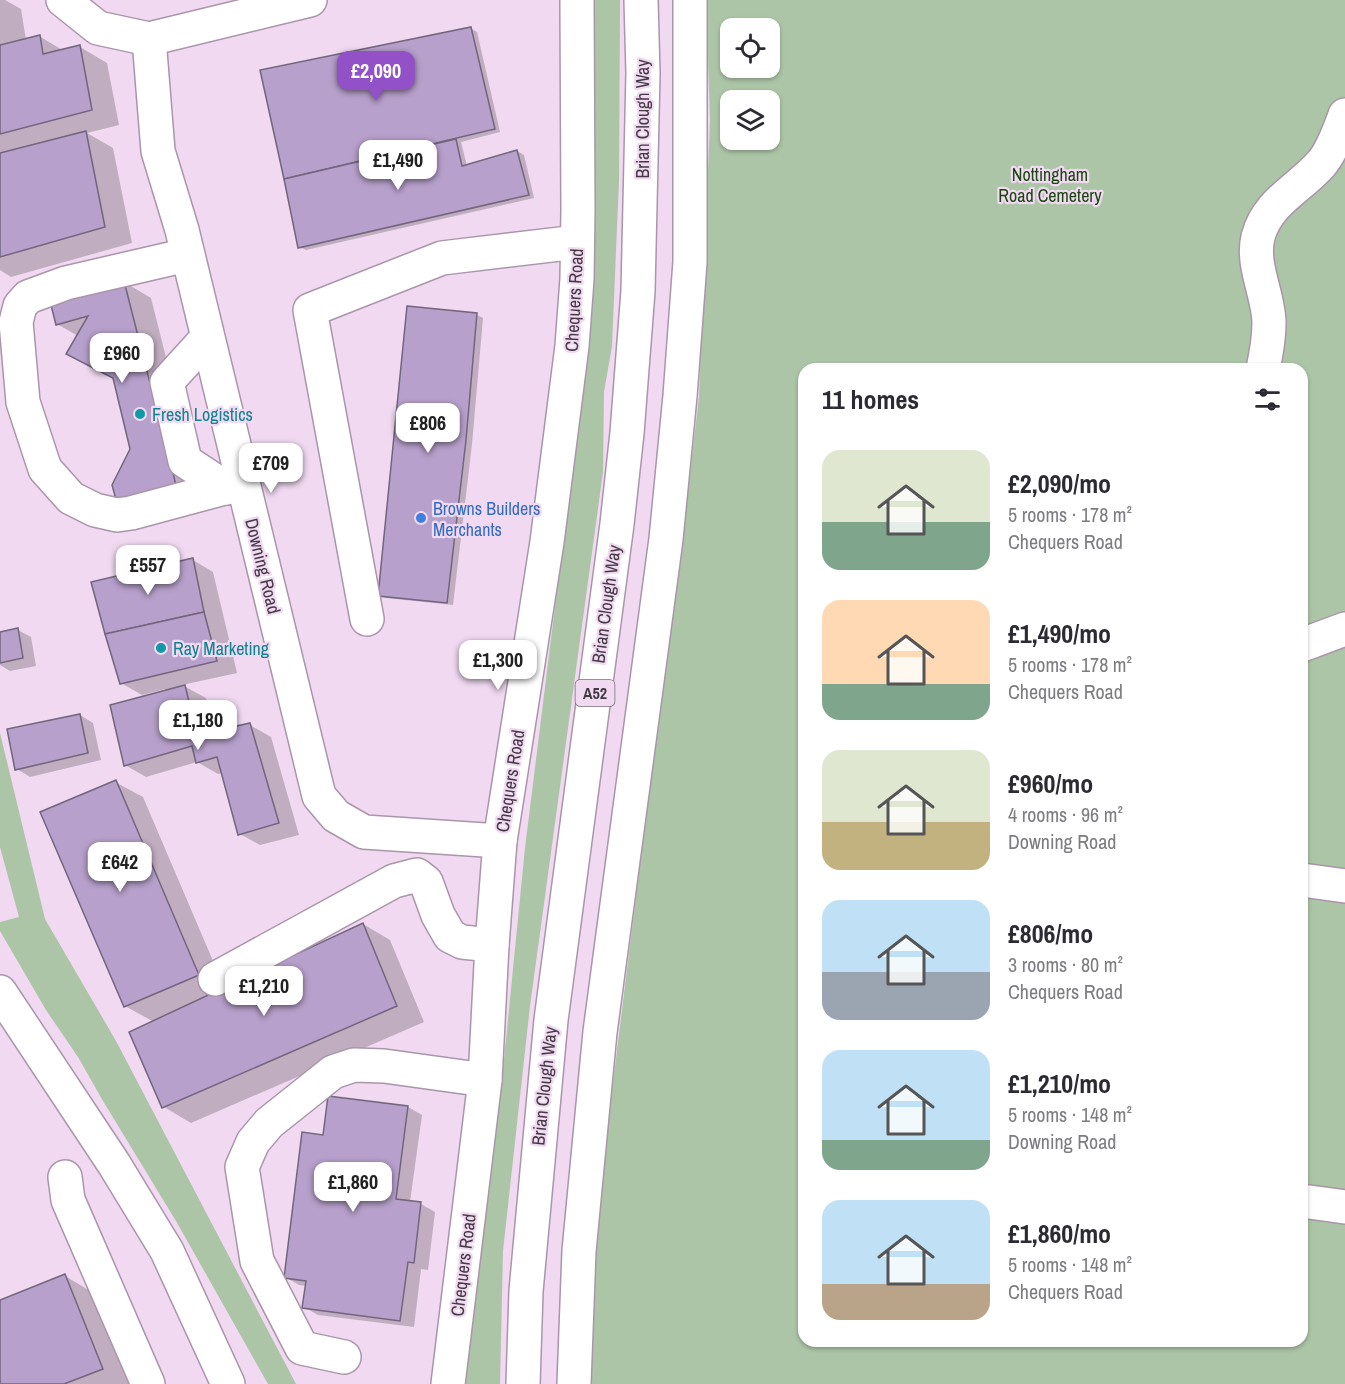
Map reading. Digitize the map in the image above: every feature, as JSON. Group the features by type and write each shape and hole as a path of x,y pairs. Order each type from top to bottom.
{"main road":[{"path":"63,0 98,28 149,39 310,0"},
{"name":"Chequers Road","path":"448,1384 485,1080 500,842 547,542 572,346 577,243 577,0"},
{"name":"Brian Clough Way","path":"523,1384 526,1291 551,1020 616,536 627,433 639,279 643,84 641,0"},
{"path":"574,1384 579,1251 600,1032 666,540 680,396 690,262 690,0"},
{"name":"Downing Road","path":"149,39 158,151 207,338 235,485 319,796 336,816 364,832 500,842"},
{"path":"1264,363 1269,322 1258,271 1258,238 1268,215 1282,197 1322,164 1345,115"},
{"path":"368,619 310,310 442,258 577,243"},
{"path":"187,255 66,284 28,297 20,306 16,322 23,402 45,469 71,498 95,510 117,515 131,513 235,485"},
{"path":"207,338 167,382 185,461 235,485"},
{"path":"1308,643 1345,629"},
{"path":"215,979 394,881 417,875 426,882 438,915 450,936 462,942 492,945"},
{"path":"1308,881 1345,886"},
{"path":"0,992 114,1164 167,1251 228,1384"},
{"path":"344,1357 302,1348 257,1261 243,1167 254,1142 269,1123 333,1072 354,1065 384,1066 485,1080"},
{"path":"64,1177 68,1200 148,1384"},
{"path":"1308,1203 1345,1207"}],"green space":[{"path":"592,0 620,0 619,181 612,346 604,392 603,472 530,1006 503,1251 500,1384 461,1384 503,1070 525,848 581,398"},
{"name":"Nottingham Road Cemetery","path":"706,0 1345,0 1345,1384 591,1384 592,1297 609,1115 699,397 710,119"},
{"path":"0,733 45,919 116,1041 296,1384 268,1384 176,1221 0,931 0,922 19,917 0,847"}],"building":[{"path":"471,27 495,129 284,179 260,70"},
{"path":"40,35 43,54 80,45 92,110 0,134 0,45"},
{"path":"86,131 105,227 0,257 0,153"},
{"path":"456,139 462,166 517,150 529,195 298,248 284,179"},
{"name":"Fresh Logistics","path":"124,281 177,489 117,503 112,485 130,449 113,378 66,354 88,316 56,325 50,301"},
{"name":"Browns Builders Merchants","path":"407,306 477,313 466,440 447,603 378,596"},
{"path":"193,558 204,612 105,634 91,582"},
{"name":"Ray Marketing","path":"204,612 217,661 120,684 105,634"},
{"path":"18,628 23,658 0,663 0,632"},
{"path":"185,685 197,735 250,723 279,823 238,835 217,757 196,763 192,746 124,766 110,705"},
{"path":"80,714 88,753 15,770 7,729"},
{"path":"116,780 199,975 124,1007 40,812"},
{"path":"363,923 397,1006 162,1108 129,1032"},
{"path":"328,1096 408,1106 396,1199 421,1202 414,1263 408,1262 400,1321 302,1308 306,1281 284,1278 302,1132 323,1135"},
{"path":"65,1274 103,1369 64,1384 0,1384 0,1300"}],"place":[{"name":"Fresh Logistics","path":"140,414"},
{"name":"Browns Builders Merchants","path":"421,518"},
{"name":"Ray Marketing","path":"161,648"}]}
